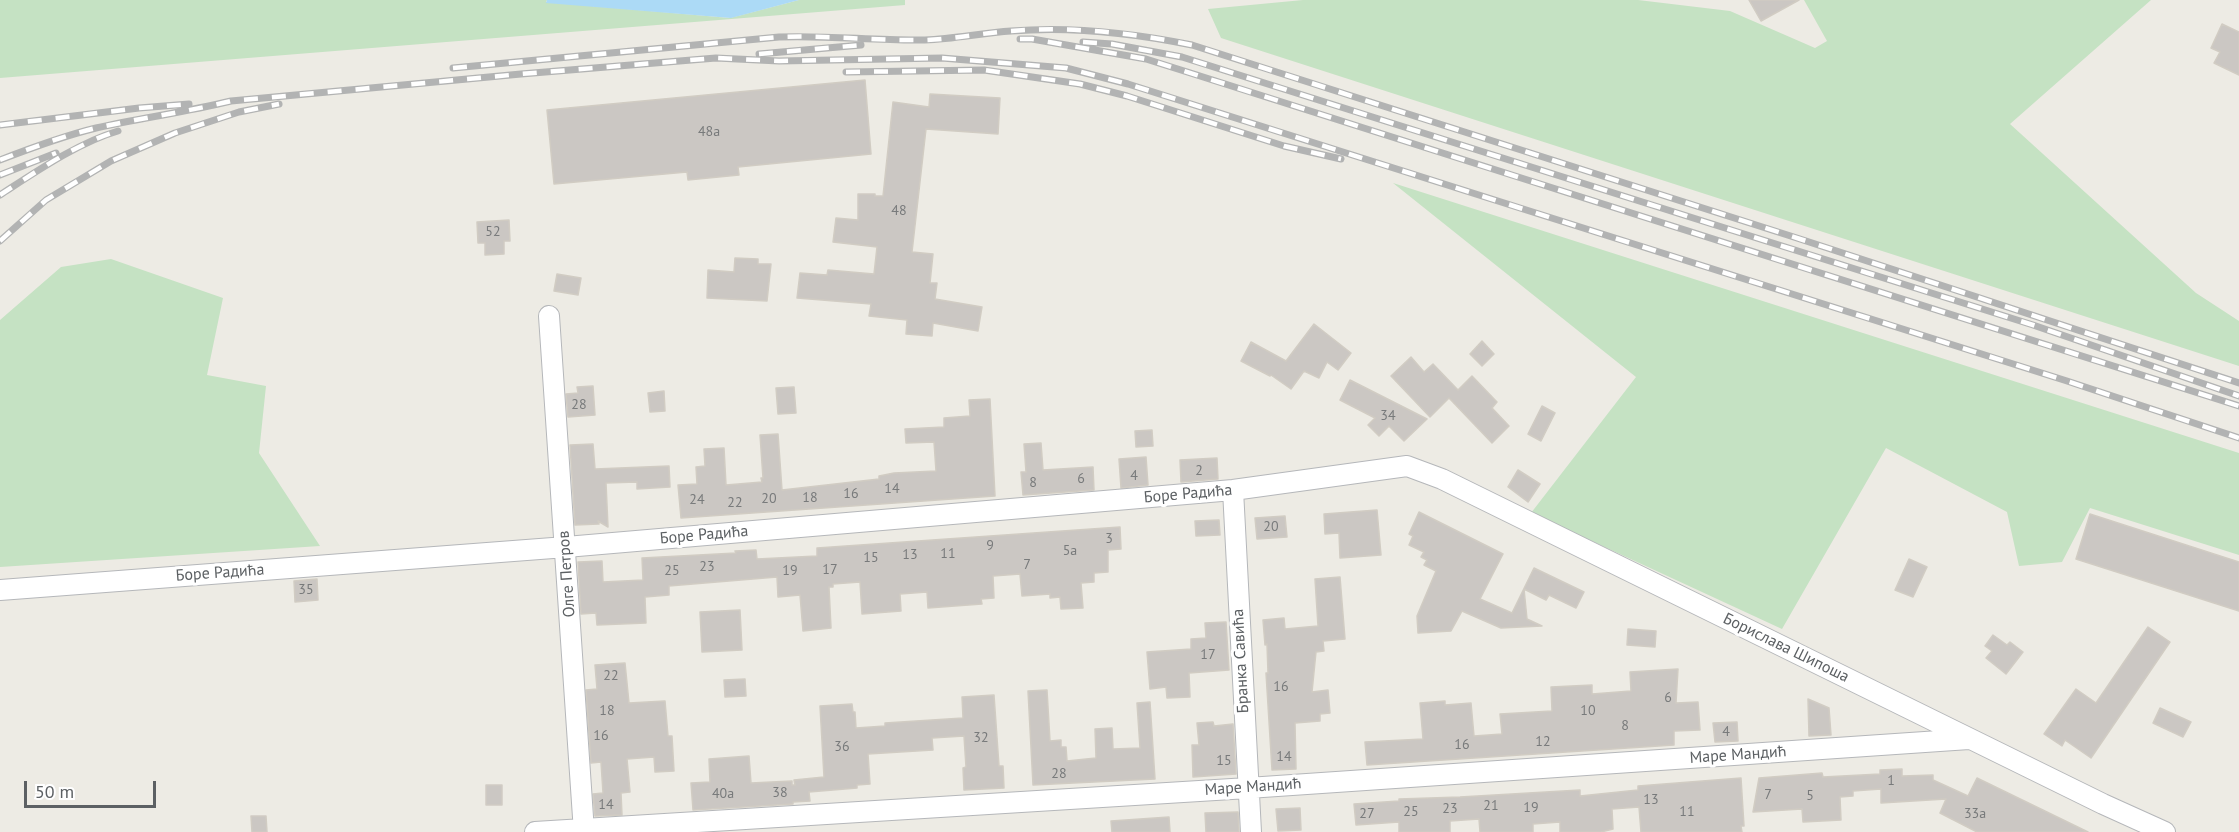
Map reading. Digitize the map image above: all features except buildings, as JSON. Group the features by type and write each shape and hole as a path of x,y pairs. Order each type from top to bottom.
{"street":[{"name":"Олге Петров","path":"549,316 584,830"},
{"name":"Боре Радића","path":"0,590 566,547 1233,490 1407,466"},
{"name":"Борислава Шипоша","path":"1407,466 1442,479 2165,832"},
{"name":"Бранка Савића","path":"1233,490 1251,832"},
{"name":"Маре Мандић","path":"535,832 1248,788 1972,739"}],"green space":[{"path":"0,0 547,0 546,2 730,18 799,0 905,0 905,5 0,78"},
{"path":"1303,0 1638,0 1730,11 1815,48 1827,41 1804,0 2151,0 2010,124 2196,293 2239,321 2239,366 1221,38 1208,9"},
{"path":"1393,183 2239,453 2239,555 2090,508 2062,562 2019,566 2007,512 1886,448 1782,629 1531,513 1636,377"},
{"path":"111,259 223,298 207,375 266,386 259,453 320,546 0,567 0,320 61,267"}],"water":[{"path":"547,0 799,0 731,18 546,3"}],"railway":[{"path":"453,68 779,37 925,40 1011,31 1057,29 1125,34 1170,41 1192,45 1800,239 2239,383"},
{"path":"1020,39 1032,39 1146,59 2239,406"},
{"path":"1083,42 1112,44 1182,57 2033,325 2239,396"},
{"path":"759,54 861,45"},
{"path":"0,160 59,138 96,128 231,101 521,74 716,58 779,61 942,58 1066,68 1128,84 2067,381 2239,438"},
{"path":"846,72 984,70 1080,84 1127,96 1284,146 1341,159"},
{"path":"0,125 189,104"},
{"path":"0,241 46,200 111,161 175,133 239,112 279,104"},
{"path":"0,195 72,150 118,131"},
{"path":"0,175 56,153"}]}
